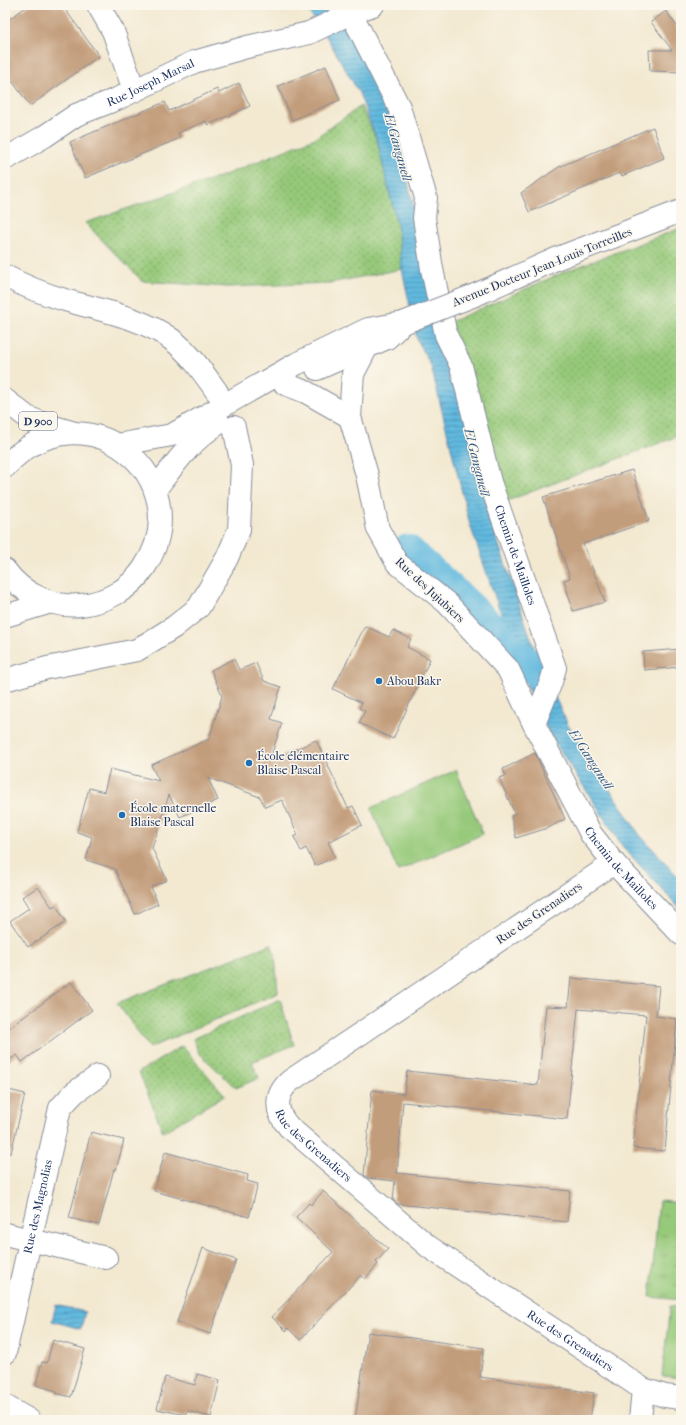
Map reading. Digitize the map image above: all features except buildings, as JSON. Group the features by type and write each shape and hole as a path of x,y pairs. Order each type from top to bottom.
{"main road":[{"path":"98,5 113,31 134,90"},
{"name":"Rue Joseph Marsal","path":"5,153 9,157 45,136 76,115 97,108 194,62 248,46 309,33 347,11 373,5"},
{"name":"Chemin de Mailloles","path":"347,11 399,107 426,198 424,218 432,269 446,335 461,366 490,482 555,668 552,682 536,719 591,834 614,863 678,926"},
{"name":"Avenue Docteur Jean-Louis Torreilles","path":"200,427 296,364 361,332 368,329 403,323 475,295 558,258 681,211"},
{"path":"5,276 26,286 63,300 148,326 170,339 198,365 217,392"},
{"name":"Avenue Docteur Jean-Louis Torreilles","path":"200,427 285,384 387,338 403,323"},
{"path":"285,384 306,392 350,417 353,374 367,347"},
{"name":"D 900","path":"5,400 27,417 44,424 75,433"},
{"name":"Rue des Jujubiers","path":"350,417 367,475 378,528 396,563 447,603 508,669 536,719"},
{"path":"117,445 172,435 200,427"},
{"path":"155,490 185,451 200,427"},
{"path":"5,680 47,668 137,650 174,627 199,607 227,558 239,530 242,465 234,427"},
{"path":"5,467 16,456 38,441 59,434 75,433 97,436 117,445 133,457 146,472 155,490 160,519 158,533 149,560 136,578 120,592 94,603 72,605 51,602 27,591 5,570"},
{"path":"5,616 51,602"},
{"name":"Rue des Grenadiers","path":"614,863 290,1081 283,1087 277,1104 283,1121 289,1127 429,1247 644,1389 665,1396 681,1398"},
{"name":"Rue des Magnolias","path":"5,1353 60,1108 74,1093 98,1076"},
{"path":"5,1234 106,1258"},
{"path":"640,1420 644,1389"},
{"path":"5,1406 29,1420"}],"green space":[{"path":"361,106 377,140 397,224 402,269 330,283 227,287 142,281 85,223 222,176 315,138"},
{"path":"681,228 681,435 507,501 450,322 564,272"},
{"path":"456,770 483,834 398,871 371,808"},
{"path":"271,944 275,954 278,993 149,1048 117,1003"},
{"path":"280,999 294,1045 252,1062 259,1078 236,1088 199,1053 193,1039"},
{"path":"182,1046 225,1095 163,1132 139,1072"},
{"path":"659,1201 681,1203 681,1300 650,1297"},
{"path":"670,1306 681,1308 681,1378 662,1376"}],"water":[{"name":"El Ganganell","path":"304,5 329,5 347,30 378,85 396,134 490,519 540,665 568,725 639,834 681,880 681,910 623,847 550,735 521,672 470,525 431,366 417,339 402,269 397,224 377,140 359,93 329,41"},
{"path":"56,1305 85,1312 81,1329 52,1321"}],"waterway":[{"path":"407,552 470,609 509,650 519,659 533,667"}],"place":[{"name":"Abou Bakr","path":"379,681"},
{"name":"École élémentaire Blaise Pascal","path":"249,763"},
{"name":"École maternelle Blaise Pascal","path":"122,815"}]}
